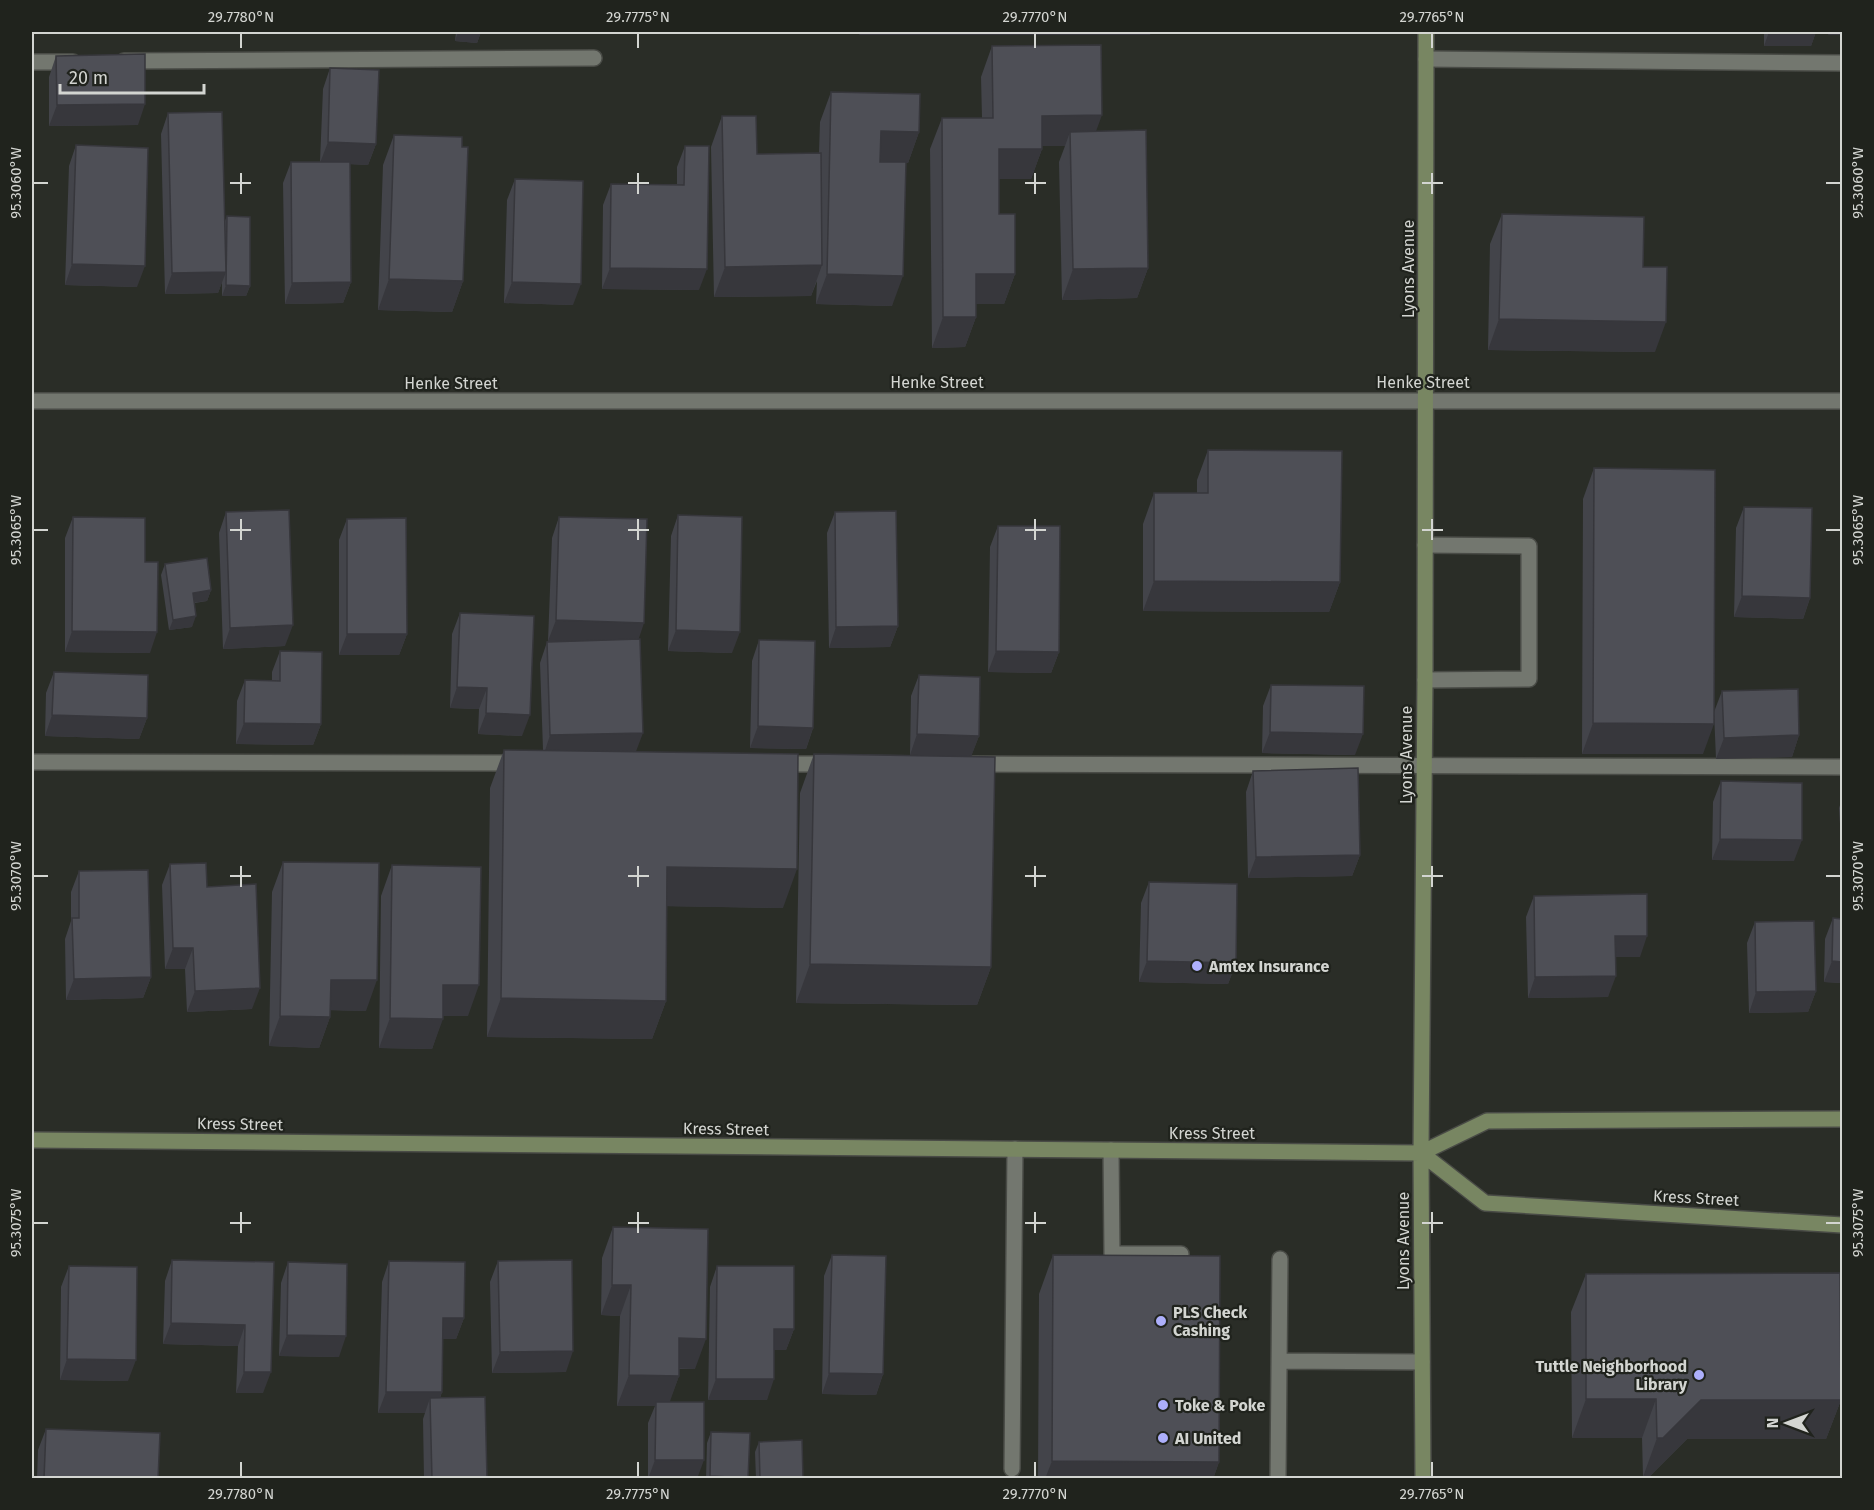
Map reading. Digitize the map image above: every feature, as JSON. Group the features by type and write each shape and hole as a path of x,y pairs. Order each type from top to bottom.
{"street":[{"name":"Lyons Avenue","path":"1423,1479 1420,1153 1425,680 1426,32"},
{"path":"32,62 594,58"},
{"path":"1426,59 1842,63"},
{"name":"Henke Street","path":"32,401 1842,401"},
{"path":"1425,545 1529,546 1529,679 1425,680"},
{"path":"32,762 531,763"},
{"path":"757,764 841,764"},
{"path":"960,764 1842,766"},
{"name":"Kress Street","path":"32,1140 1420,1153 1487,1121 1842,1119"},
{"path":"1012,1469 1016,1149"},
{"path":"1111,1150 1112,1254 1181,1254"},
{"name":"Kress Street","path":"1420,1153 1485,1203 1842,1225"},
{"path":"1278,1479 1280,1259"},
{"path":"1279,1361 1422,1362"}],"building":[{"path":"1101,45 1102,115 1042,116 1042,149 999,149 999,214 1015,214 1015,274 976,274 976,317 943,317 942,118 993,118 992,46"},
{"path":"145,54 145,104 57,105 56,56"},
{"path":"330,68 379,70 376,144 328,142"},
{"path":"831,92 920,94 919,132 881,131 880,162 906,162 903,276 827,274"},
{"path":"222,112 226,272 172,273 168,113"},
{"path":"722,116 756,116 757,154 821,153 822,265 725,267"},
{"path":"1146,130 1148,268 1073,269 1070,132"},
{"path":"394,135 462,137 462,147 468,147 463,281 389,279"},
{"path":"76,145 148,148 145,266 72,264"},
{"path":"685,146 709,146 707,269 610,268 611,184 684,185"},
{"path":"291,162 350,162 351,282 292,283"},
{"path":"515,179 583,181 581,284 512,282"},
{"path":"1502,214 1644,217 1643,267 1667,267 1666,322 1499,319"},
{"path":"227,216 250,217 250,286 226,285"},
{"path":"1208,450 1342,451 1340,582 1154,581 1154,493 1208,493"},
{"path":"1594,468 1715,470 1714,724 1593,723"},
{"path":"1744,507 1812,508 1810,598 1742,596"},
{"path":"289,510 293,625 230,628 226,512"},
{"path":"896,511 898,626 836,627 835,512"},
{"path":"678,515 742,517 740,632 676,630"},
{"path":"73,517 145,518 145,562 158,562 157,632 72,631"},
{"path":"559,517 647,519 644,623 556,620"},
{"path":"406,518 407,634 347,634 347,519"},
{"path":"998,526 1060,526 1059,652 996,651"},
{"path":"207,558 211,590 193,593 196,616 173,620 165,564"},
{"path":"460,613 534,616 530,715 486,713 487,688 457,687"},
{"path":"640,639 643,733 550,735 547,642"},
{"path":"759,640 815,641 813,728 758,726"},
{"path":"280,651 322,652 321,724 244,723 245,680 280,681"},
{"path":"54,672 148,675 147,718 52,715"},
{"path":"919,675 980,677 979,736 917,734"},
{"path":"1271,685 1364,686 1363,734 1270,732"},
{"path":"1798,689 1799,735 1724,738 1722,691"},
{"path":"504,750 798,754 797,869 667,867 666,1001 501,998"},
{"path":"814,754 995,757 991,967 810,964"},
{"path":"1358,768 1360,855 1256,857 1253,771"},
{"path":"1721,781 1802,783 1802,840 1720,839"},
{"path":"283,862 379,863 377,980 331,980 330,1017 280,1016"},
{"path":"206,863 207,887 256,884 260,988 195,991 193,948 173,948 170,864"},
{"path":"392,865 481,867 479,985 443,985 443,1019 390,1018"},
{"path":"148,870 151,977 74,979 72,918 79,918 79,871"},
{"path":"1149,882 1237,884 1236,963 1147,961"},
{"path":"1647,894 1647,936 1615,936 1616,976 1535,977 1534,896"},
{"path":"1833,918 1842,919 1842,962 1832,961"},
{"path":"1814,921 1816,991 1756,992 1755,922"},
{"path":"613,1227 708,1229 706,1339 679,1338 679,1376 629,1375 631,1285 612,1285"},
{"path":"832,1255 886,1256 883,1374 829,1373"},
{"path":"1053,1255 1220,1256 1219,1462 1052,1461"},
{"path":"172,1260 274,1262 271,1372 244,1372 245,1325 171,1323"},
{"path":"572,1260 573,1351 500,1352 498,1261"},
{"path":"389,1261 465,1262 464,1318 443,1318 442,1392 386,1392"},
{"path":"288,1262 347,1264 346,1336 287,1335"},
{"path":"69,1266 137,1267 136,1360 67,1359"},
{"path":"717,1266 794,1266 794,1329 774,1329 774,1379 716,1379"},
{"name":"Tuttle Neighborhood Library","path":"1840,1273 1841,1400 1701,1400 1663,1438 1657,1438 1656,1399 1586,1399 1586,1274"},
{"path":"485,1397 487,1479 432,1479 430,1398"},
{"path":"656,1402 704,1402 704,1460 655,1460"},
{"path":"46,1429 160,1433 158,1479 44,1479"},
{"path":"711,1432 750,1433 748,1478 710,1476"},
{"path":"802,1440 803,1479 760,1479 759,1442"}],"place":[{"name":"Amtex Insurance","path":"1197,966"},
{"name":"PLS Check Cashing","path":"1161,1321"},
{"name":"Tuttle Neighborhood Library","path":"1699,1375"},
{"name":"Toke & Poke","path":"1163,1405"},
{"name":"AI United","path":"1163,1438"}]}
